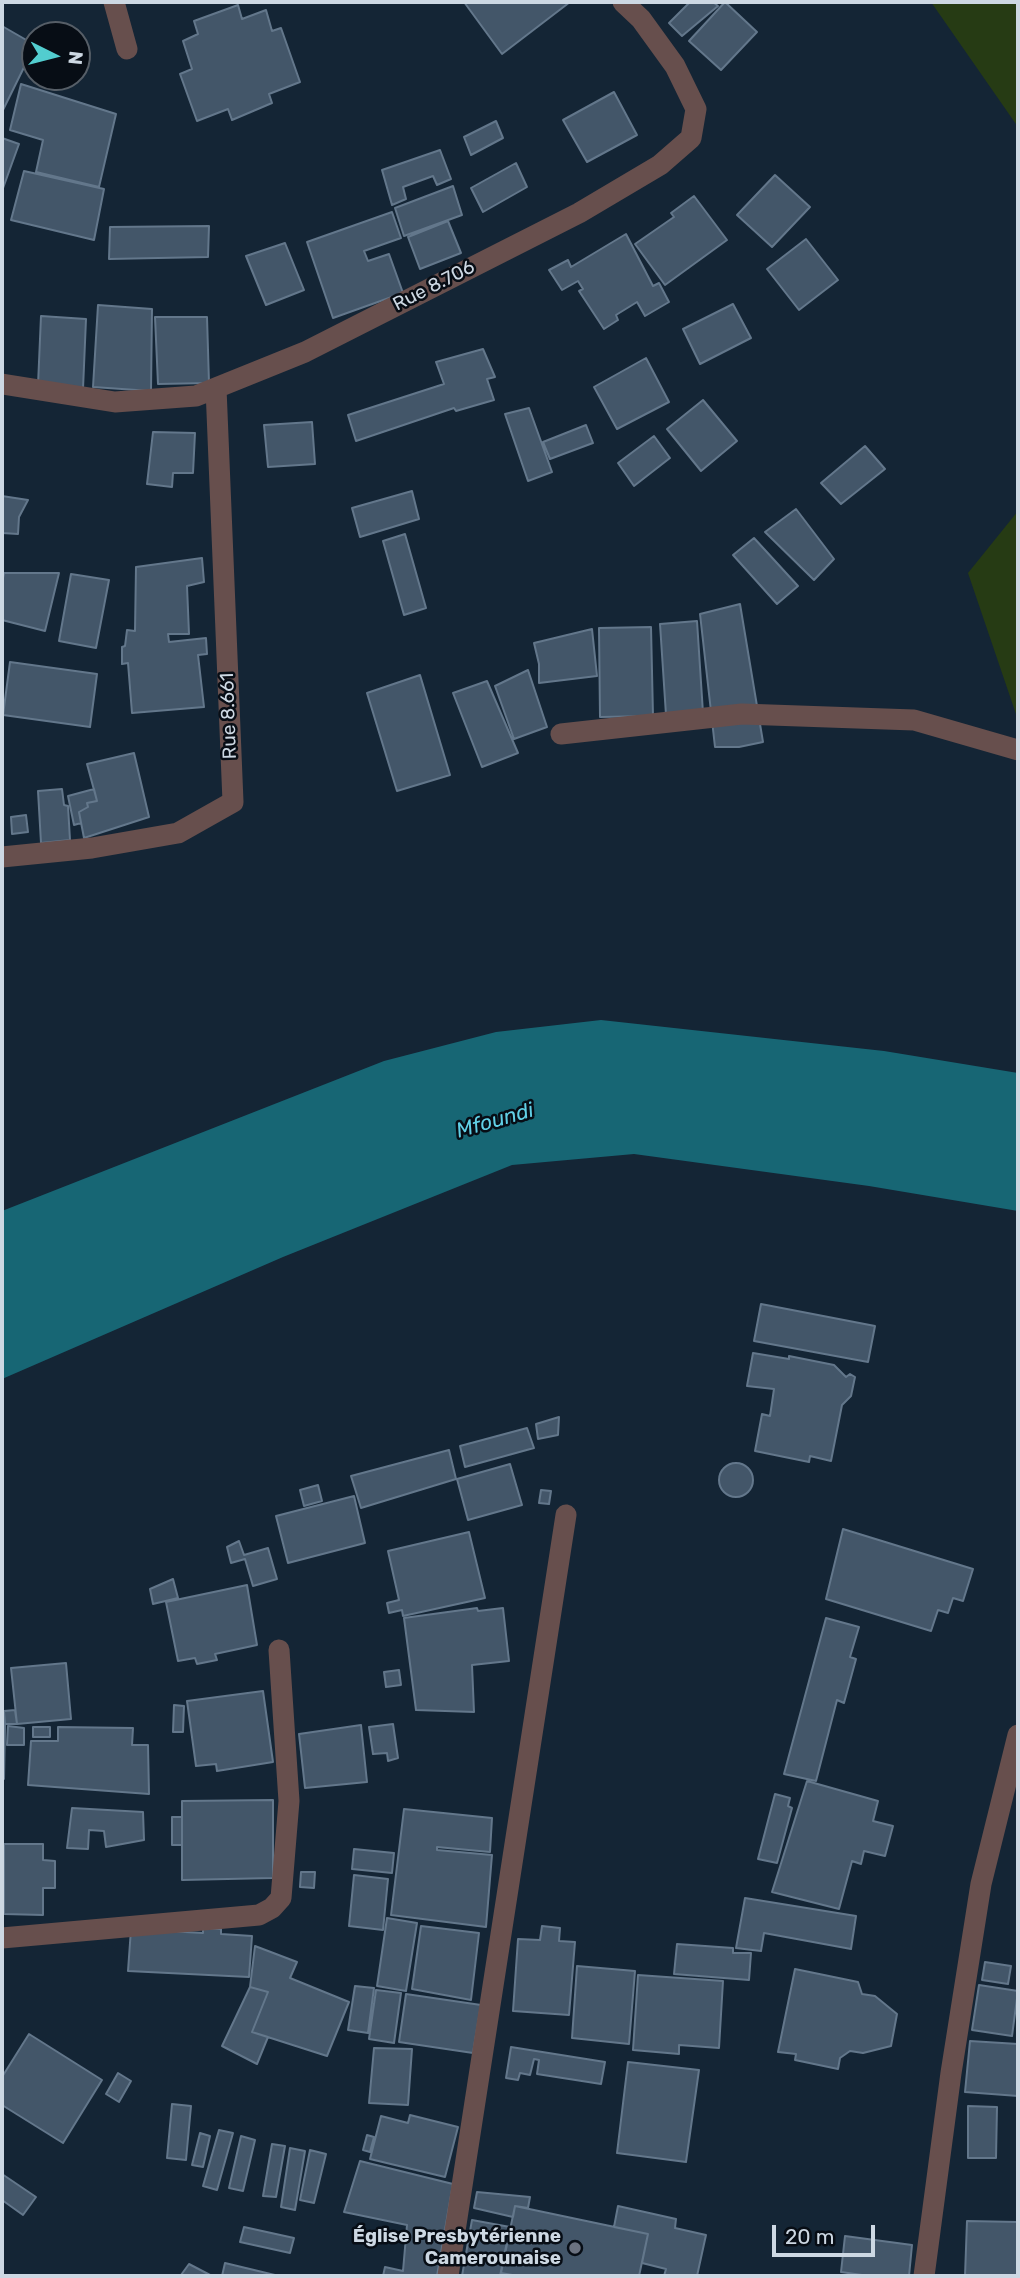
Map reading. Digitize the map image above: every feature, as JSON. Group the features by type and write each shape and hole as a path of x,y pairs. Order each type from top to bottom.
{"street":[{"path":"114,2 127,49"},
{"name":"Rue 8.706","path":"2,384 115,402 195,396 305,352 579,213 660,165 691,138 696,109 675,66 641,19 623,2"},
{"name":"Rue 8.661","path":"2,857 92,848 178,833 233,802 216,388"},
{"path":"561,734 742,714 914,720 1018,750"},
{"path":"448,2276 566,1515"},
{"path":"2,1938 259,1915 272,1908 281,1898 289,1801 279,1650"},
{"path":"924,2276 951,2073 981,1884 1018,1735"}],"green space":[{"path":"931,2 1018,2 1018,127"},
{"path":"1018,511 1018,720 968,573"}],"water":[{"name":"Mfoundi","path":"601,1020 884,1051 1018,1073 1018,1211 869,1186 634,1154 512,1165 283,1257 2,1379 2,1211 384,1061 496,1032"}],"building":[{"path":"464,2 570,2 502,54"},
{"path":"690,2 713,2 718,6 682,36 669,23"},
{"path":"725,2 757,32 721,70 689,41"},
{"path":"238,5 242,19 266,10 272,31 281,28 300,82 269,94 272,103 232,120 228,109 197,121 180,74 192,69 183,41 198,34 194,21"},
{"path":"2,26 21,37 21,73 2,112"},
{"path":"21,84 21,91 43,91 116,114 99,187 36,172 43,140 10,130"},
{"path":"614,92 637,135 587,162 563,120"},
{"path":"496,121 503,138 471,155 464,137"},
{"path":"2,138 19,144 2,191"},
{"path":"440,150 451,179 437,185 433,176 403,187 406,199 392,205 382,170"},
{"path":"516,163 527,187 483,212 471,188"},
{"path":"24,171 104,189 94,240 11,220"},
{"path":"775,175 810,207 772,247 737,215"},
{"path":"453,186 462,215 404,236 395,208"},
{"path":"694,196 727,240 665,285 635,244 674,217 671,213"},
{"path":"392,212 401,238 364,251 368,261 389,254 403,293 333,318 307,242"},
{"path":"448,221 461,253 420,269 408,237"},
{"path":"209,226 208,257 109,259 110,227"},
{"path":"626,234 653,286 659,283 669,302 645,316 637,302 616,315 618,320 604,329 579,291 583,289 578,281 562,290 549,270 568,260 571,267"},
{"path":"806,239 838,280 799,310 767,269"},
{"path":"285,243 304,290 266,305 246,256"},
{"path":"733,304 751,338 700,364 683,329"},
{"path":"98,305 152,309 151,391 93,387"},
{"path":"41,316 86,319 83,389 38,385"},
{"path":"155,317 207,317 209,383 158,384"},
{"path":"483,349 495,377 487,379 494,400 456,411 454,408 356,441 348,415 444,384 436,362"},
{"path":"646,358 669,402 617,429 594,387"},
{"path":"703,400 737,441 701,471 667,429"},
{"path":"529,408 552,472 528,481 505,414"},
{"path":"312,422 315,464 268,467 264,425"},
{"path":"586,425 593,443 550,459 543,442"},
{"path":"153,432 195,433 193,473 173,473 172,487 147,484"},
{"path":"654,436 670,458 634,486 618,463"},
{"path":"865,446 885,469 841,504 821,483"},
{"path":"412,491 419,519 360,537 352,508"},
{"path":"2,496 28,500 19,517 18,534 2,533"},
{"path":"796,509 834,559 814,580 765,532"},
{"path":"405,534 426,608 404,615 383,541"},
{"path":"754,538 798,586 777,604 733,555"},
{"path":"202,558 204,582 187,586 189,634 168,634 169,642 206,638 207,654 198,655 204,707 132,713 128,663 122,664 122,647 125,646 127,630 135,631 136,567"},
{"path":"4,573 59,573 45,631 2,620"},
{"path":"71,574 109,580 96,648 59,641"},
{"path":"740,604 763,742 739,747 715,747 700,614"},
{"path":"697,621 703,713 666,715 660,624"},
{"path":"651,627 653,716 600,717 599,628"},
{"path":"592,629 597,676 539,683 539,664 534,643"},
{"path":"10,662 97,674 90,727 3,715"},
{"path":"528,670 547,727 514,739 495,686"},
{"path":"420,675 450,775 397,791 367,693"},
{"path":"487,681 518,753 482,767 453,693"},
{"path":"134,753 149,817 84,838 79,812 88,807 87,803 97,801 87,764"},
{"path":"62,789 64,805 68,806 70,840 41,843 38,791"},
{"path":"94,789 97,801 87,803 88,807 79,812 81,823 74,825 68,796"},
{"path":"26,815 28,832 12,834 11,817"},
{"path":"761,1304 875,1326 868,1362 754,1341"},
{"path":"753,1353 789,1359 789,1356 834,1365 846,1377 850,1374 855,1377 851,1396 842,1405 831,1461 810,1456 809,1462 755,1451 762,1414 770,1416 774,1389 747,1386"},
{"path":"559,1417 558,1435 538,1439 536,1424"},
{"path":"527,1428 534,1448 465,1467 460,1446"},
{"path":"449,1450 456,1479 361,1508 351,1476"},
{"path":"736,1463 748,1468 753,1480 748,1492 736,1497 724,1492 719,1480 724,1468"},
{"path":"510,1464 522,1505 468,1520 457,1479"},
{"path":"318,1485 322,1501 304,1506 300,1490"},
{"path":"541,1490 551,1491 549,1504 539,1503"},
{"path":"354,1496 365,1543 288,1563 276,1516"},
{"path":"843,1529 973,1569 963,1601 953,1598 948,1613 938,1610 931,1631 826,1599"},
{"path":"469,1532 485,1598 403,1616 402,1610 389,1613 387,1603 399,1600 388,1551"},
{"path":"239,1541 244,1555 268,1548 277,1579 253,1586 245,1559 231,1563 227,1547"},
{"path":"173,1579 178,1598 153,1604 150,1589"},
{"path":"247,1585 257,1645 215,1654 217,1660 197,1664 195,1658 178,1661 166,1602"},
{"path":"477,1608 478,1611 503,1608 509,1661 472,1665 474,1712 416,1710 404,1618"},
{"path":"826,1618 859,1627 850,1657 856,1659 844,1703 837,1700 816,1781 784,1774"},
{"path":"66,1663 71,1719 17,1724 11,1668"},
{"path":"399,1670 401,1685 386,1687 384,1672"},
{"path":"263,1691 273,1762 217,1771 216,1764 196,1766 187,1701"},
{"path":"174,1705 184,1706 183,1732 173,1732"},
{"path":"15,1710 17,1724 5,1724 4,1711"},
{"path":"2,1723 5,1723 4,1779 2,1779"},
{"path":"393,1724 398,1758 388,1761 387,1753 373,1754 369,1727"},
{"path":"361,1725 367,1782 305,1788 299,1734"},
{"path":"8,1726 24,1728 24,1745 7,1745"},
{"path":"33,1727 50,1727 50,1737 33,1737"},
{"path":"58,1727 133,1728 132,1745 148,1745 149,1794 28,1785 31,1741 58,1741"},
{"path":"807,1781 878,1801 873,1821 893,1826 885,1856 864,1851 861,1864 852,1861 839,1909 772,1892"},
{"path":"775,1794 790,1798 788,1806 792,1808 777,1863 758,1859"},
{"path":"273,1800 273,1878 182,1880 182,1801"},
{"path":"72,1808 143,1812 144,1840 106,1847 104,1831 89,1830 88,1849 67,1848"},
{"path":"404,1809 492,1818 490,1852 437,1847 437,1850 492,1855 486,1927 391,1915"},
{"path":"172,1817 182,1817 182,1845 172,1845"},
{"path":"4,1844 43,1844 43,1860 55,1861 55,1888 43,1888 43,1915 4,1914"},
{"path":"354,1849 394,1853 392,1873 352,1869"},
{"path":"301,1872 315,1872 314,1888 300,1887"},
{"path":"354,1875 388,1879 383,1930 349,1926"},
{"path":"745,1898 856,1916 851,1949 764,1933 761,1951 736,1948"},
{"path":"387,1918 417,1923 406,1991 377,1986"},
{"path":"421,1926 479,1933 471,2000 412,1989"},
{"path":"542,1926 560,1928 559,1941 575,1942 569,2015 513,2011 518,1939 540,1940"},
{"path":"203,1928 221,1929 221,1934 252,1936 249,1977 128,1971 131,1929 203,1933"},
{"path":"677,1944 733,1948 733,1953 751,1953 749,1980 674,1974"},
{"path":"255,1946 297,1962 290,1978 349,2002 327,2056 252,2032 268,1992 250,1987"},
{"path":"985,1962 1011,1966 1008,1984 982,1980"},
{"path":"577,1966 635,1971 629,2044 572,2038"},
{"path":"795,1969 858,1982 862,1994 875,1996 897,2014 891,2046 863,2053 850,2051 840,2058 838,2069 795,2060 796,2054 778,2052"},
{"path":"638,1975 723,1981 719,2048 679,2045 679,2054 633,2050"},
{"path":"979,1985 1018,1991 1012,2036 972,2030"},
{"path":"355,1986 374,1988 368,2033 348,2030"},
{"path":"250,1987 268,1992 252,2032 268,2037 257,2064 222,2046"},
{"path":"376,1990 401,1993 394,2043 369,2039"},
{"path":"406,1994 481,2005 473,2053 399,2042"},
{"path":"29,2034 102,2080 63,2143 2,2105 2,2077"},
{"path":"970,2041 1018,2044 1018,2096 965,2092"},
{"path":"511,2047 605,2062 601,2084 537,2074 539,2060 534,2059 530,2075 520,2073 518,2080 506,2078"},
{"path":"374,2048 412,2049 408,2105 369,2103"},
{"path":"628,2062 699,2070 686,2162 617,2153"},
{"path":"118,2073 131,2081 119,2102 106,2094"},
{"path":"172,2104 191,2106 186,2160 167,2158"},
{"path":"968,2106 997,2107 996,2158 968,2158"},
{"path":"410,2115 458,2127 445,2177 370,2159 381,2116 408,2123"},
{"path":"219,2130 233,2133 217,2190 203,2186"},
{"path":"200,2133 210,2136 203,2167 192,2165"},
{"path":"367,2135 374,2137 370,2152 363,2150"},
{"path":"241,2136 255,2140 243,2191 229,2188"},
{"path":"272,2144 285,2146 276,2197 263,2196"},
{"path":"290,2148 305,2151 295,2210 281,2207"},
{"path":"310,2150 326,2154 314,2203 300,2200"},
{"path":"360,2161 453,2184 437,2276 383,2276 385,2267 403,2271 407,2225 344,2212"},
{"path":"2,2174 36,2197 23,2215 2,2200"},
{"path":"477,2192 530,2197 528,2208 515,2206 513,2217 474,2208"},
{"name":"Église Presbytérienne Camerounaise","path":"515,2206 648,2234 639,2276 518,2276 501,2273"},
{"path":"618,2206 676,2219 675,2228 706,2235 697,2276 664,2276 666,2269 642,2263 648,2234 614,2227"},
{"path":"472,2220 510,2227 500,2276 462,2276"},
{"path":"967,2221 1018,2222 1018,2276 965,2276"},
{"path":"244,2227 294,2238 290,2253 240,2242"},
{"path":"845,2236 912,2245 909,2276 869,2276 841,2272"},
{"path":"225,2263 279,2276 222,2276"},
{"path":"189,2264 212,2276 181,2275"}],"place":[{"name":"Église Presbytérienne Camerounaise","path":"575,2248"}]}
